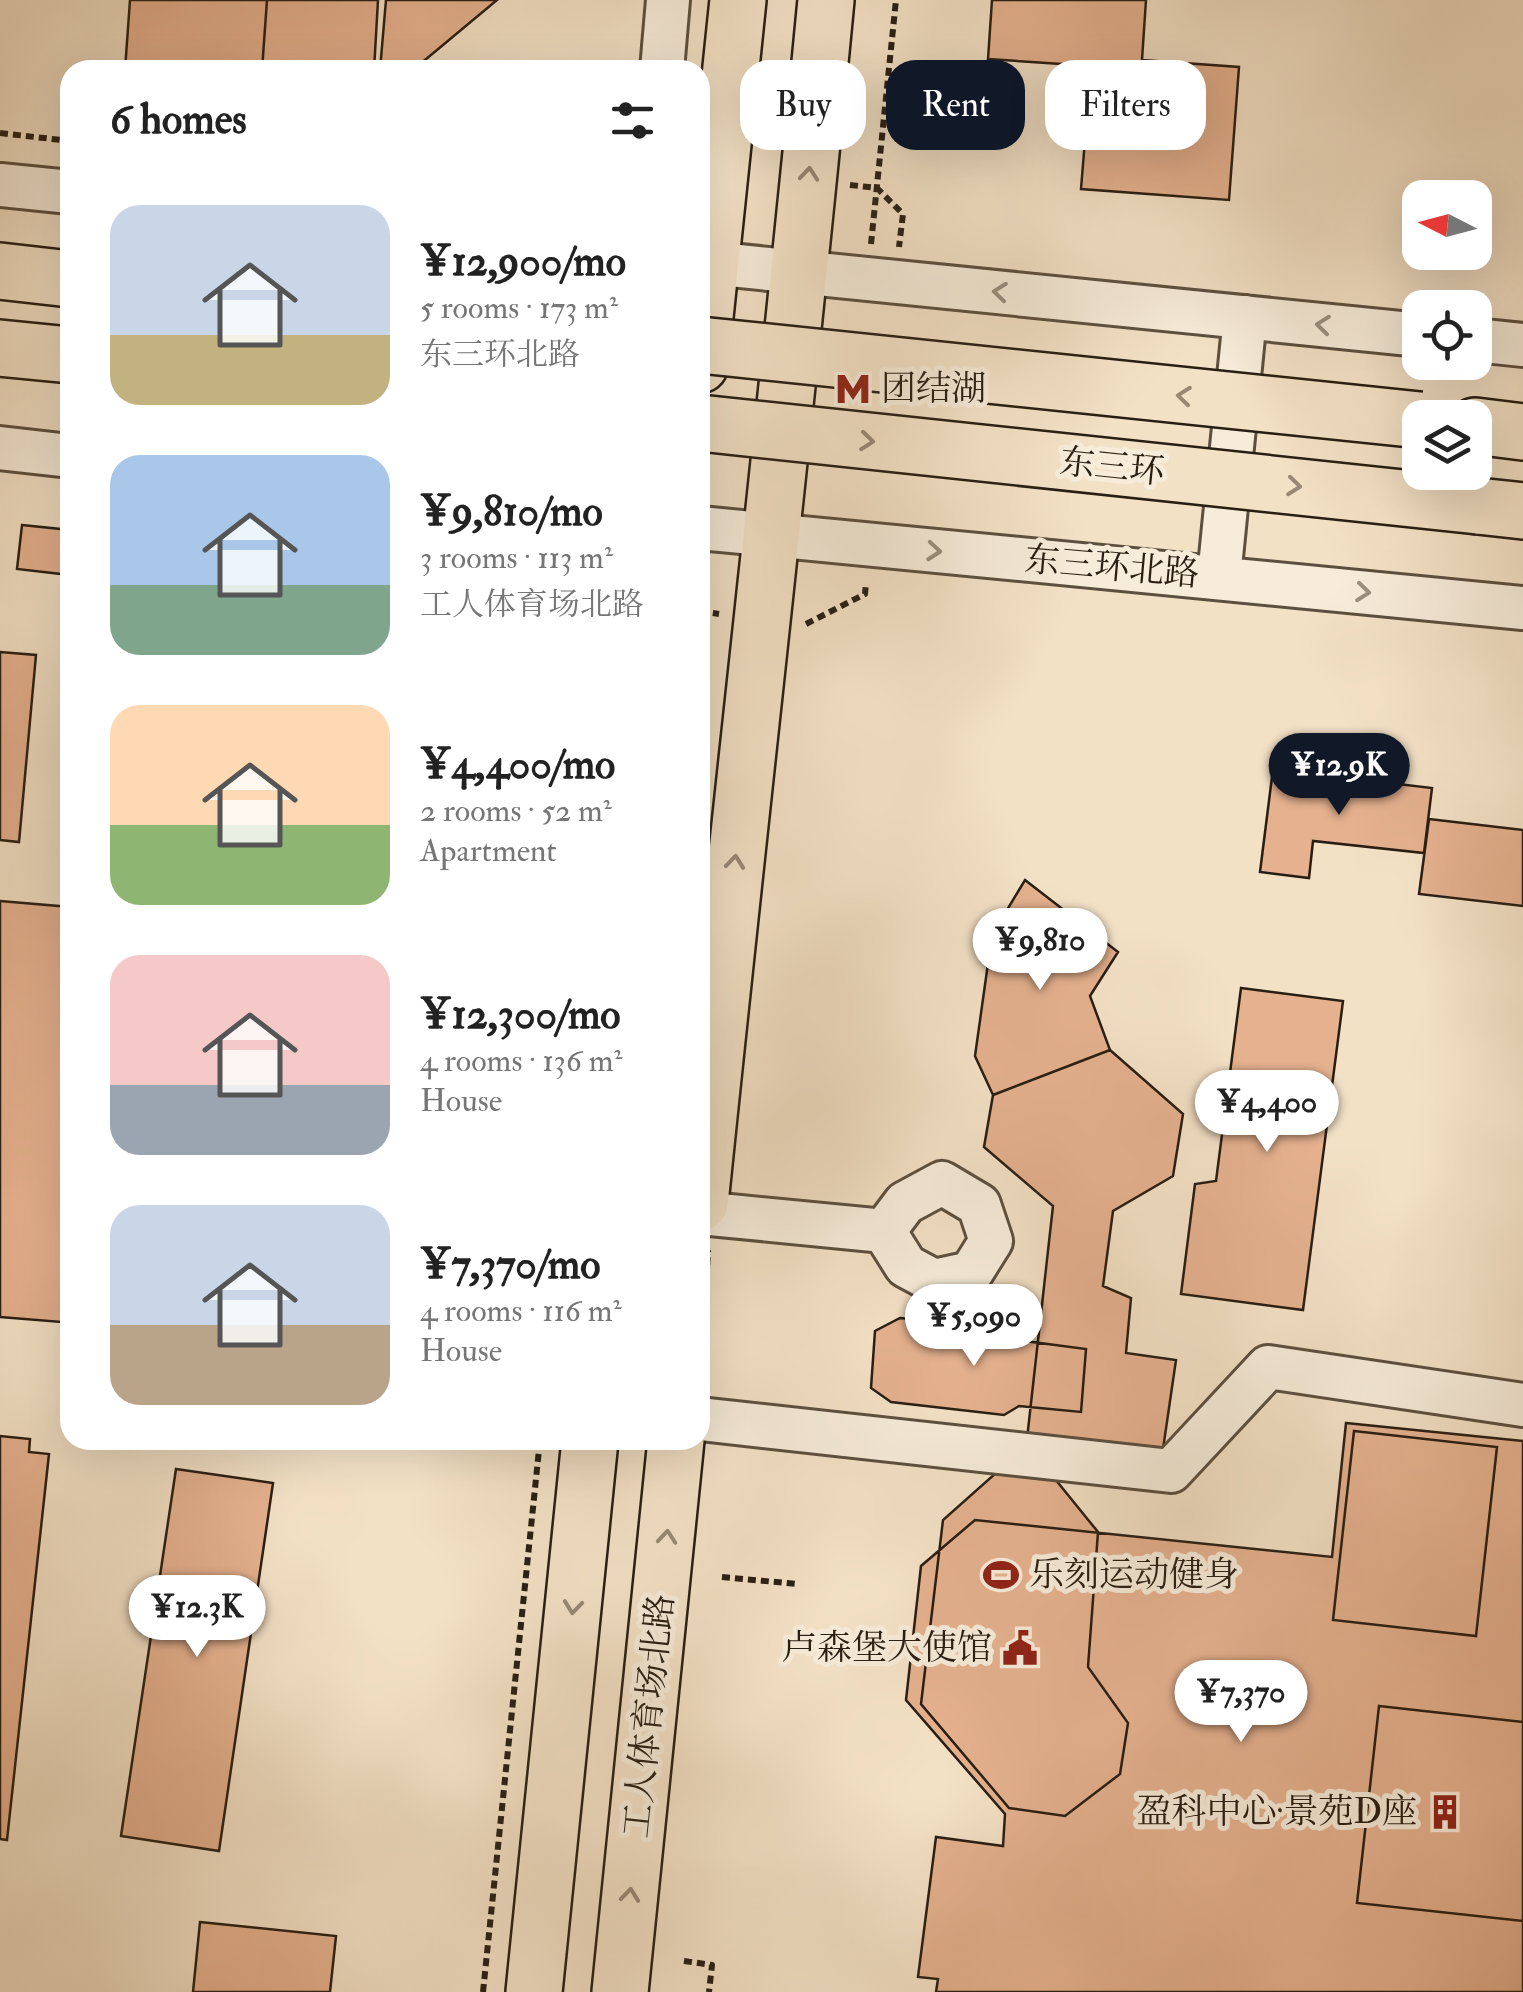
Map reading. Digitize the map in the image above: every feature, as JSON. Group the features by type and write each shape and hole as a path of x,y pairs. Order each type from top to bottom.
{"main road":[{"path":"710,222 738,0"},
{"path":"710,1105 768,536 801,272 826,0"},
{"path":"0,271 60,278"},
{"path":"710,347 1402,418"},
{"path":"0,348 60,354"},
{"name":"东三环","path":"710,424 1501,509"},
{"path":"534,1992 589,1450"},
{"name":"工人体育场北路","path":"620,1992 675,1450"}],"street":[{"path":"663,60 668,0"},
{"path":"0,185 60,191"},
{"path":"710,263 1402,332"},
{"path":"1219,576 1245,317"},
{"path":"1492,342 1523,345"},
{"path":"0,448 60,455"},
{"name":"东三环北路","path":"710,529 1523,608"},
{"path":"710,1214 884,1230"},
{"path":"710,1421 1171,1471 1268,1367 1523,1405"}],"path":[{"path":"0,134 60,140"},
{"path":"483,1992 539,1450"},
{"path":"722,1578 797,1584"},
{"path":"684,1962 712,1965 709,1992"}],"building":[{"path":"130,0 267,0 263,60 126,60"},
{"path":"267,0 378,0 375,60 263,60"},
{"path":"386,0 497,0 425,60 381,60"},
{"path":"992,0 1146,0 1142,60 1045,63 988,59"},
{"path":"1206,65 1239,67 1229,200 1081,189 1084,150 1206,150"},
{"path":"22,525 60,529 60,574 17,569"},
{"path":"0,652 36,655 19,842 0,840"},
{"path":"1273,769 1432,788 1424,853 1313,841 1309,878 1260,872"},
{"path":"1429,819 1523,830 1523,906 1419,894"},
{"path":"1025,880 1118,952 1090,996 1110,1050 993,1095 975,1056 992,935"},
{"path":"0,901 60,906 60,1322 0,1317"},
{"path":"1241,988 1343,1001 1303,1310 1181,1294 1195,1184 1216,1181"},
{"path":"1110,1050 1183,1114 1173,1176 1113,1211 1103,1286 1131,1298 1126,1353 1176,1360 1162,1456 1027,1439 1053,1206 984,1147 993,1095"},
{"path":"900,1318 1013,1330 1025,1341 1086,1349 1081,1412 1019,1406 1004,1415 891,1402 871,1388 875,1331"},
{"path":"1346,1423 1523,1441 1523,1992 936,1992 938,1979 918,1977 936,1837 1003,1846 1005,1814 906,1700 921,1566 975,1520 1332,1557"},
{"path":"1354,1431 1497,1447 1476,1636 1333,1620"},
{"path":"0,1436 30,1439 29,1452 49,1454 7,1840 0,1839"},
{"path":"176,1469 273,1483 219,1851 121,1836"},
{"path":"997,1472 1055,1479 1098,1532 1088,1667 1128,1723 1120,1774 1065,1816 1009,1808 921,1704 943,1520"},
{"name":"盈科中心·景苑D座","path":"1379,1706 1523,1722 1523,1921 1357,1903"},
{"path":"200,1922 336,1936 330,1992 193,1992"}],"place":[{"name":"团结湖","path":"853,389"},
{"name":"乐刻运动健身","path":"1001,1575"},
{"name":"卢森堡大使馆","path":"1020,1648"},
{"name":"盈科中心·景苑D座","path":"1445,1812"}]}
